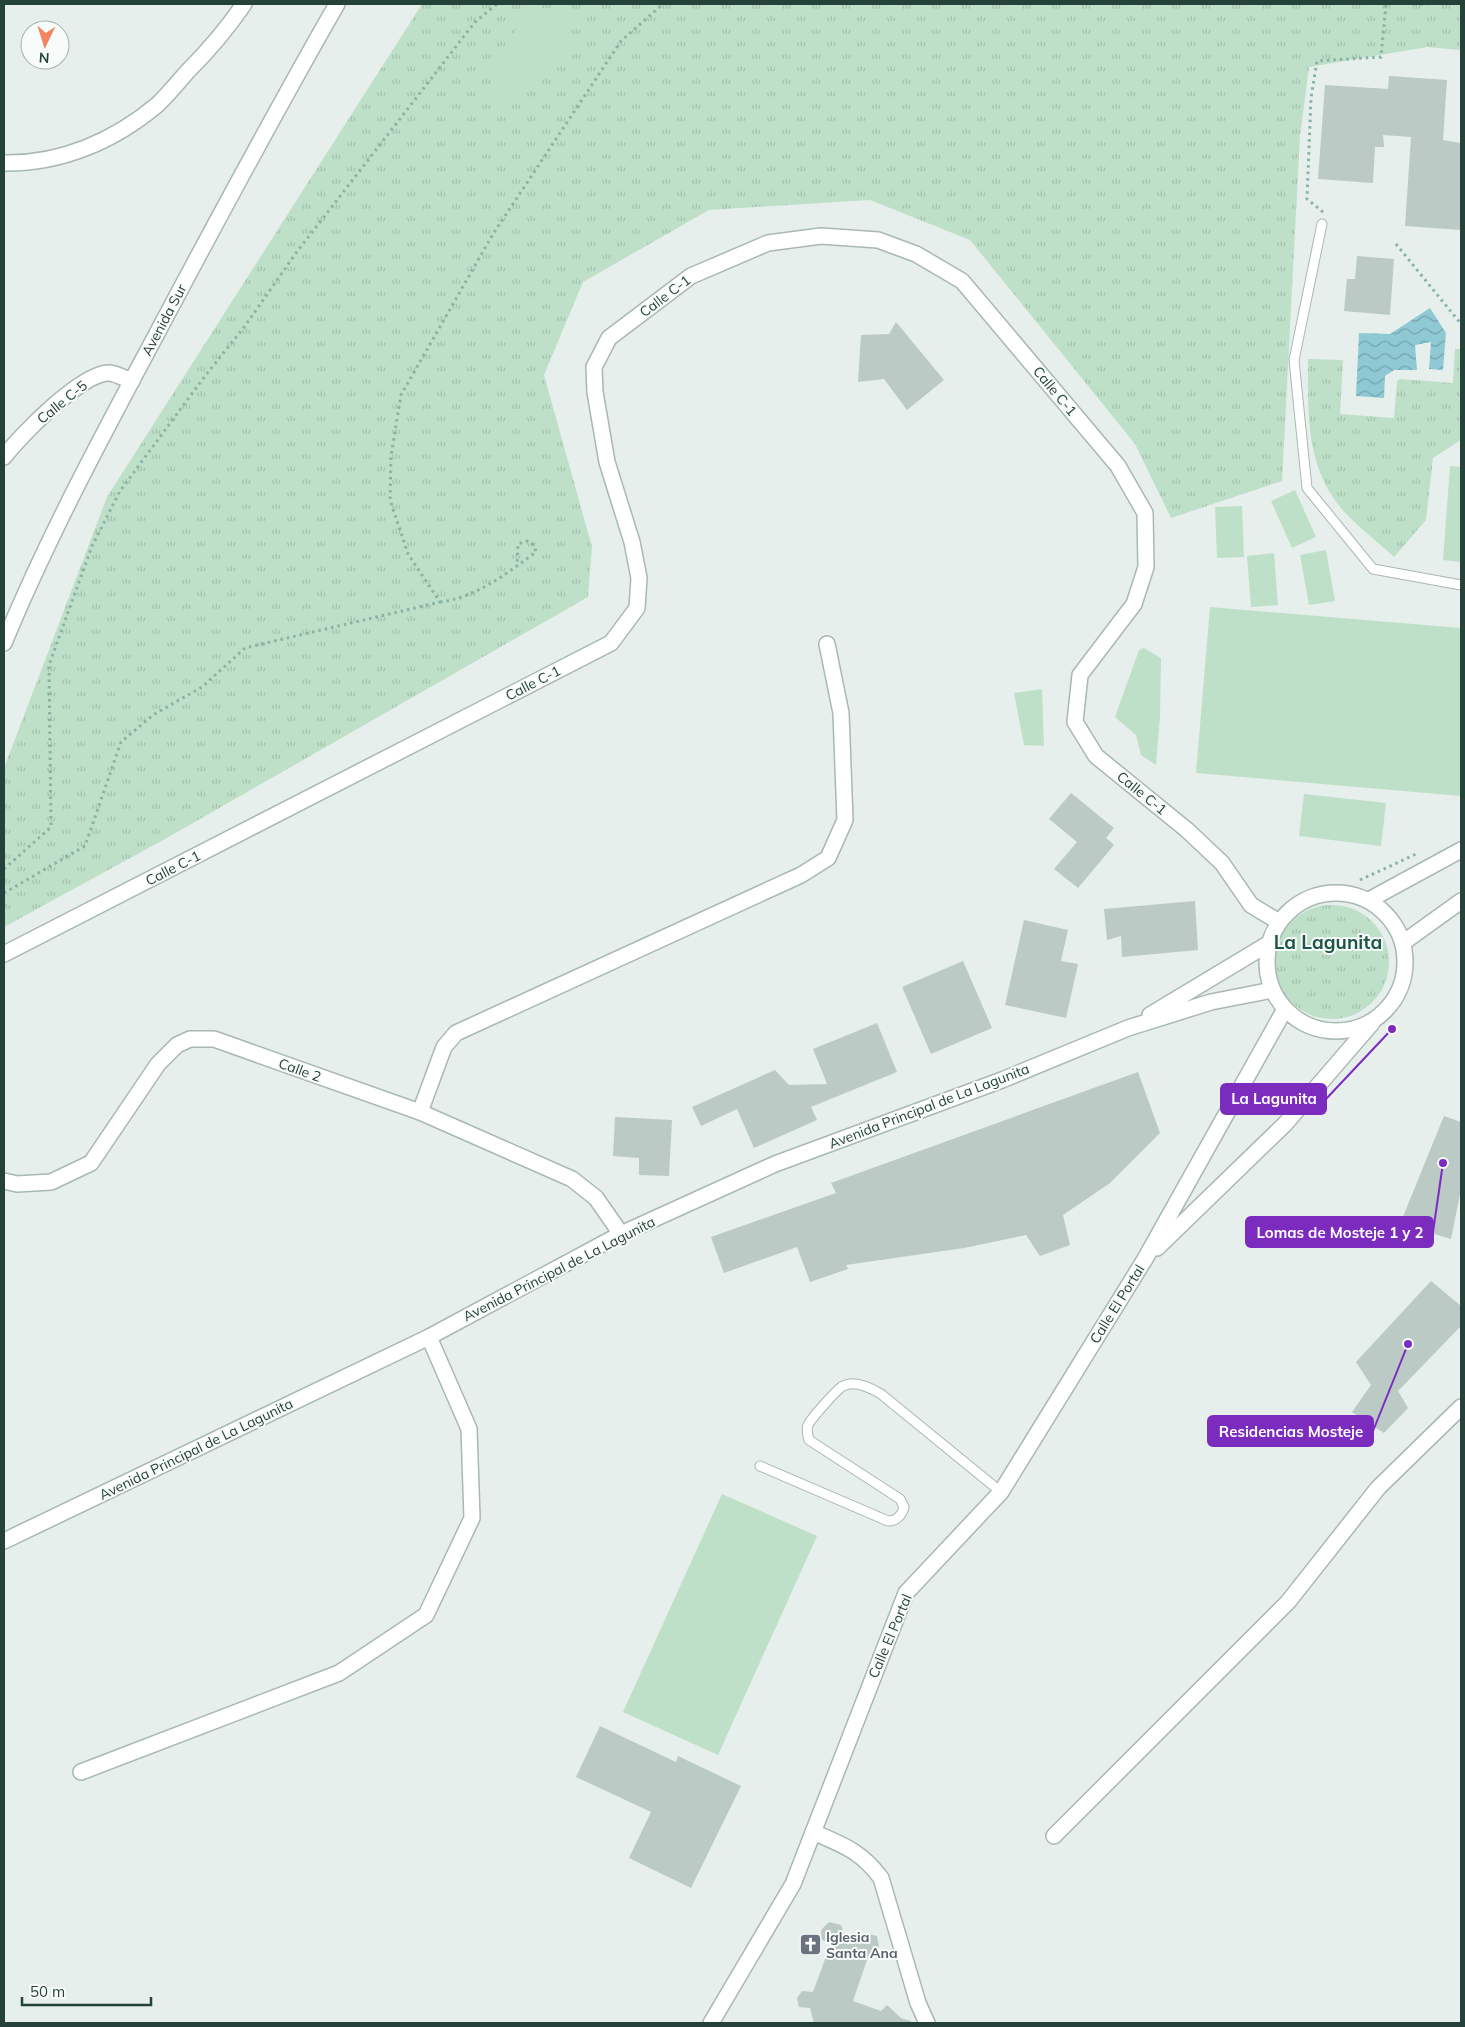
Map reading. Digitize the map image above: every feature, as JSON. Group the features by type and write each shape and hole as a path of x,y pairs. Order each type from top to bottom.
{"street":[{"path":"4,163 34,162 62,156 90,147 124,129 158,104 225,32 244,4"},
{"name":"Avenida Sur","path":"4,643 96,447 274,115 337,4"},
{"name":"Calle C-1","path":"4,954 611,643 637,608 640,578 632,542 607,462 595,392 594,367 609,338 691,276 768,243 821,236 878,240 916,254 962,281 1118,466 1144,513 1146,567 1134,604 1080,675 1075,722 1096,756 1194,837 1222,863 1251,904 1279,922"},
{"name":"Calle C-5","path":"4,457 18,439 82,382 110,373 132,381"},
{"path":"420,1112 444,1047 456,1033 801,875 828,858 845,820 842,713 827,644"},
{"path":"1369,900 1461,850"},
{"path":"1336,892 1369,900 1404,942 1407,964 1403,985 1392,1004 1373,1021 1343,1032 1311,1027 1285,1009 1272,990 1266,967 1268,944 1279,922 1304,900 1336,892"},
{"path":"1404,942 1461,901"},
{"name":"Avenida Principal de La Lagunita","path":"1128,1028 1268,944"},
{"name":"Avenida Principal de La Lagunita","path":"4,1541 429,1337 622,1234 775,1164 1002,1080 1128,1028 1211,1002 1272,990"},
{"name":"Calle El Portal","path":"710,2023 792,1884 906,1594 1002,1492 1145,1259 1285,1009"},
{"name":"Calle El Portal","path":"1145,1259 1285,1124 1373,1021"},
{"name":"Calle 2","path":"4,1181 17,1184 51,1182 91,1163 158,1064 178,1045 190,1039 214,1039 420,1112 572,1179 596,1198 622,1234"},
{"path":"81,1772 339,1673 426,1615 472,1518 469,1430 429,1337"},
{"path":"1054,1836 1288,1602 1378,1488 1461,1407"},
{"path":"813,1832 852,1848 869,1862 881,1878 918,2003 927,2023"}],"lane":[{"path":"1322,224 1294,360 1307,488 1373,569 1461,585"},
{"path":"760,1466 888,1521 898,1518 904,1507 900,1499 810,1440 807,1432 808,1422 843,1386 855,1384 868,1387 881,1394 1002,1492"}],"path":[{"path":"4,869 51,827 49,665 92,546 120,491 204,376 245,326 296,253 475,22 497,4"},
{"path":"440,602 408,554 390,500 391,456 401,395 493,234 621,40 663,4"},
{"path":"1322,224 1324,212 1307,198 1311,98 1317,61 1381,57 1386,4"},
{"path":"1414,4 1428,4"},
{"path":"1396,244 1461,324"},
{"path":"4,893 85,846 121,742 153,715 202,687 245,648 440,602 460,599 484,589 517,566 536,552 534,545 527,541 518,544 517,566"},
{"path":"1360,880 1419,853"}],"green space":[{"path":"422,4 1461,4 1461,50 1427,47 1309,67 1300,136 1282,481 1171,518 1135,444 970,240 870,200 709,210 583,282 544,375 592,547 588,597 165,839 4,927 4,768 107,497"},
{"path":"544,8 564,10 568,19 570,28 563,56 555,68 532,87 519,93 491,97 495,64 510,38 529,13"},
{"path":"1455,349 1461,349 1461,440 1433,458 1426,520 1394,557 1346,514 1329,490 1320,473 1314,455 1309,418 1308,359 1343,360 1340,414 1394,418 1397,381 1400,379 1453,383"},
{"path":"1450,466 1461,467 1461,562 1443,560"},
{"path":"1295,490 1316,537 1292,548 1271,501"},
{"path":"1242,506 1244,557 1217,558 1215,507"},
{"path":"1326,550 1335,601 1309,605 1300,555"},
{"path":"1274,553 1278,605 1251,607 1247,556"},
{"path":"1210,607 1461,628 1461,796 1196,773"},
{"path":"1144,648 1161,658 1160,717 1156,765 1141,755 1136,735 1115,717 1139,650"},
{"path":"1042,689 1044,746 1024,745 1014,693"},
{"path":"1304,794 1386,803 1381,846 1299,836"},
{"path":"1332,905 1354,910 1372,922 1384,940 1389,962 1384,984 1372,1002 1354,1014 1332,1019 1310,1014 1292,1002 1280,984 1275,962 1280,940 1292,922 1310,910"},
{"path":"722,1494 817,1536 718,1755 623,1712"}],"water":[{"path":"1430,308 1446,333 1443,370 1429,369 1431,342 1415,345 1417,370 1394,370 1385,376 1384,398 1356,396 1359,333 1390,334"}],"building":[{"path":"1389,76 1447,80 1443,140 1461,143 1461,230 1405,226 1411,137 1383,135 1384,147 1375,147 1373,183 1318,179 1325,85 1388,89"},
{"path":"1357,256 1394,259 1390,315 1344,311 1347,279 1355,279"},
{"path":"896,322 944,380 907,410 884,379 858,382 861,335 889,334"},
{"path":"1071,793 1114,828 1106,838 1114,845 1078,888 1054,869 1077,842 1049,819"},
{"path":"1195,901 1198,950 1122,957 1121,936 1107,940 1104,909"},
{"path":"1024,920 1068,930 1061,961 1078,964 1066,1018 1005,1005"},
{"path":"963,961 992,1028 931,1054 902,987"},
{"path":"877,1023 897,1072 811,1107 817,1120 754,1148 737,1109 701,1126 692,1107 775,1070 789,1085 827,1084 813,1049"},
{"path":"1138,1072 1160,1133 1110,1183 1063,1215 1070,1245 1040,1256 1026,1235 964,1248 846,1265 848,1269 810,1282 797,1247 724,1273 711,1237 836,1193 831,1183"},
{"path":"1444,1116 1461,1122 1461,1189 1451,1239 1400,1224"},
{"path":"615,1117 672,1120 669,1176 639,1175 639,1158 613,1156"},
{"path":"1431,1281 1461,1306 1461,1326 1398,1391 1408,1408 1384,1433 1352,1412 1371,1385 1356,1362"},
{"path":"600,1726 676,1762 678,1756 741,1786 691,1888 629,1858 651,1812 576,1777"},
{"path":"829,1922 841,1925 848,1945 863,1933 877,1936 879,1947 869,1954 853,2001 881,2011 887,2005 901,2018 911,2021 910,2023 814,2023 810,2008 799,2007 797,1998 802,1991 813,1992 831,1943 822,1940 821,1930"}],"place":[{"name":"La Lagunita","path":"1392,1029"},
{"name":"Lomas de Mosteje 1 y 2","path":"1443,1163"},
{"name":"Residencias Mosteje","path":"1408,1344"},
{"name":"Iglesia Santa Ana","path":"810,1945"}],"district":[{"name":"La Lagunita","path":"1328,942"}]}
